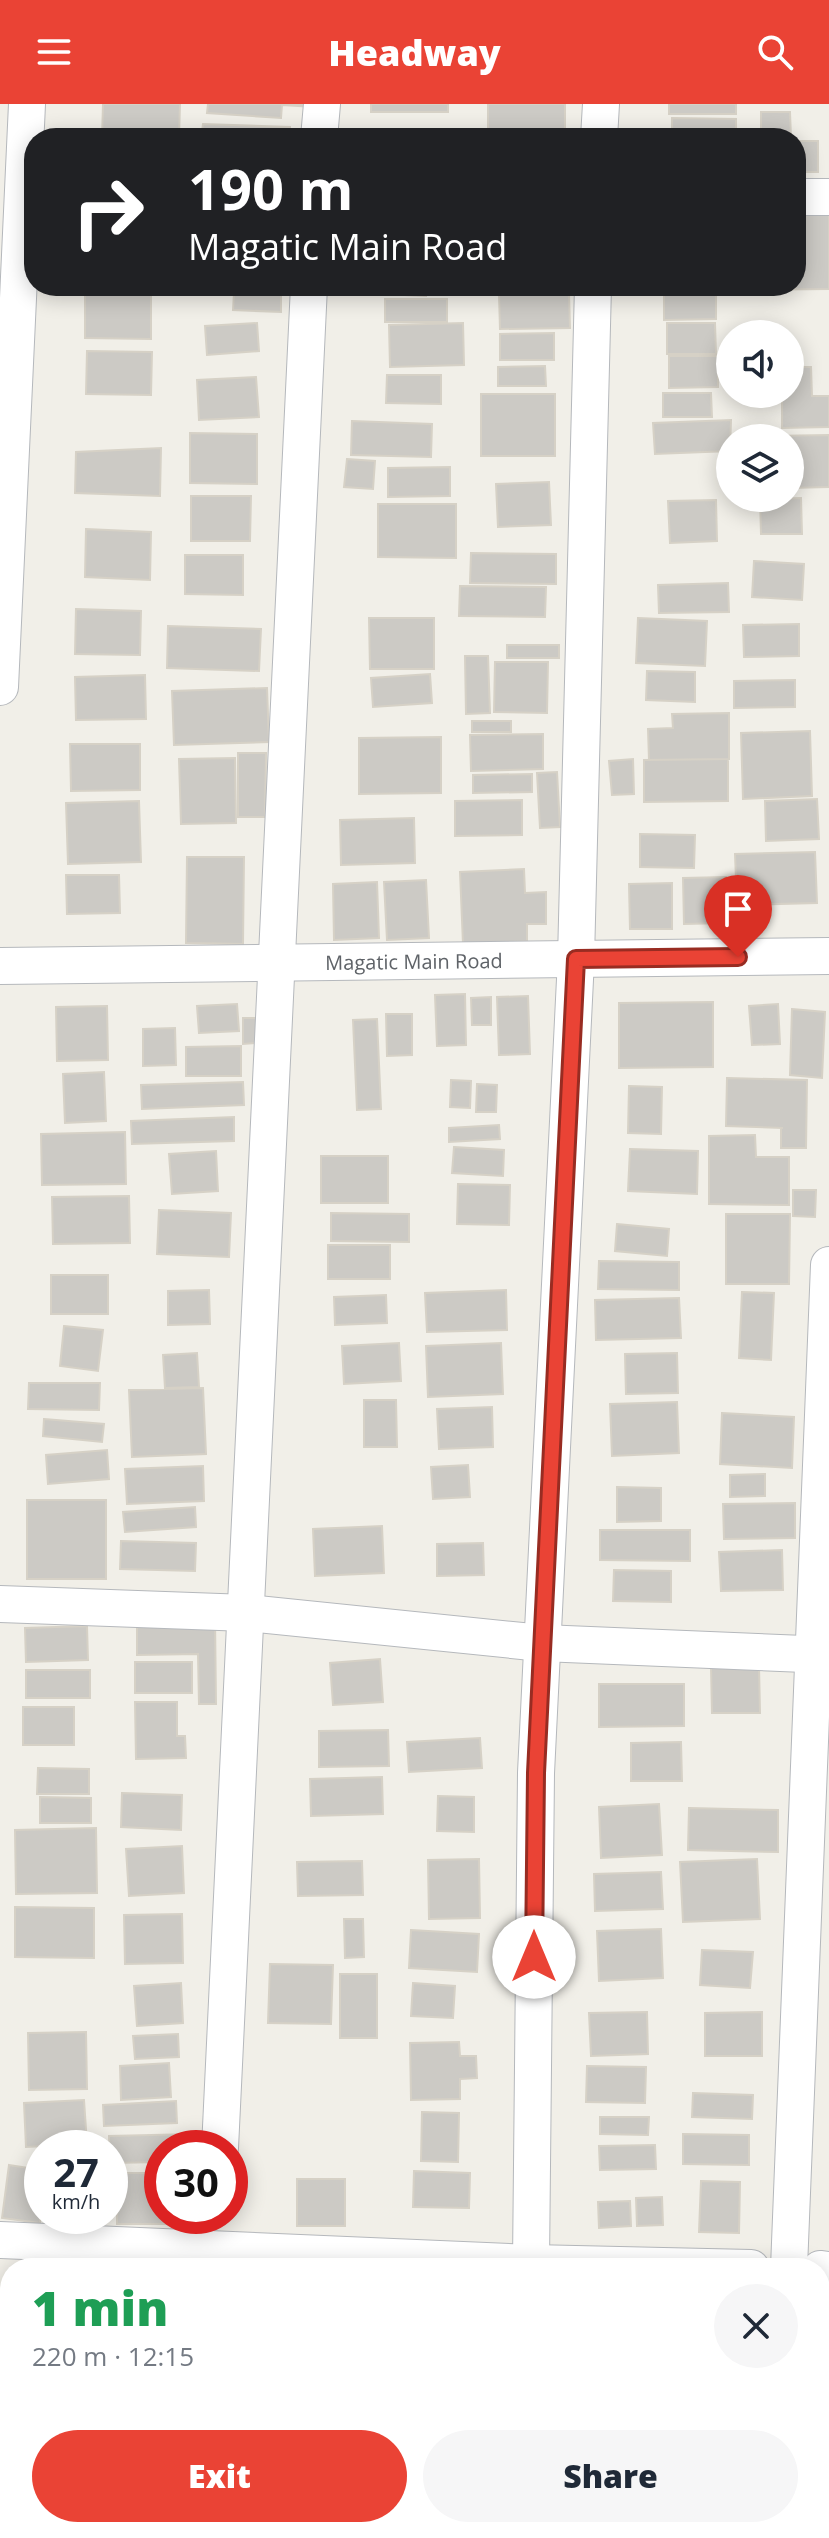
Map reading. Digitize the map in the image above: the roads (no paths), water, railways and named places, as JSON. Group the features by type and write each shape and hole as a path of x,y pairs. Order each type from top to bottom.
{"street":[{"path":"27,104 27,128"},
{"path":"320,128 322,104"},
{"path":"600,128 601,104"},
{"path":"806,197 829,197"},
{"path":"0,687 24,266"},
{"path":"221,2130 309,296"},
{"path":"531,2258 536,1773 576,959 593,296"},
{"name":"Magatic Main Road","path":"0,966 829,956"},
{"path":"790,2258 821,1654 829,1265"},
{"path":"0,1604 247,1613 542,1643 821,1654"},
{"path":"0,2240 162,2234"},
{"path":"236,2234 480,2258"}]}
